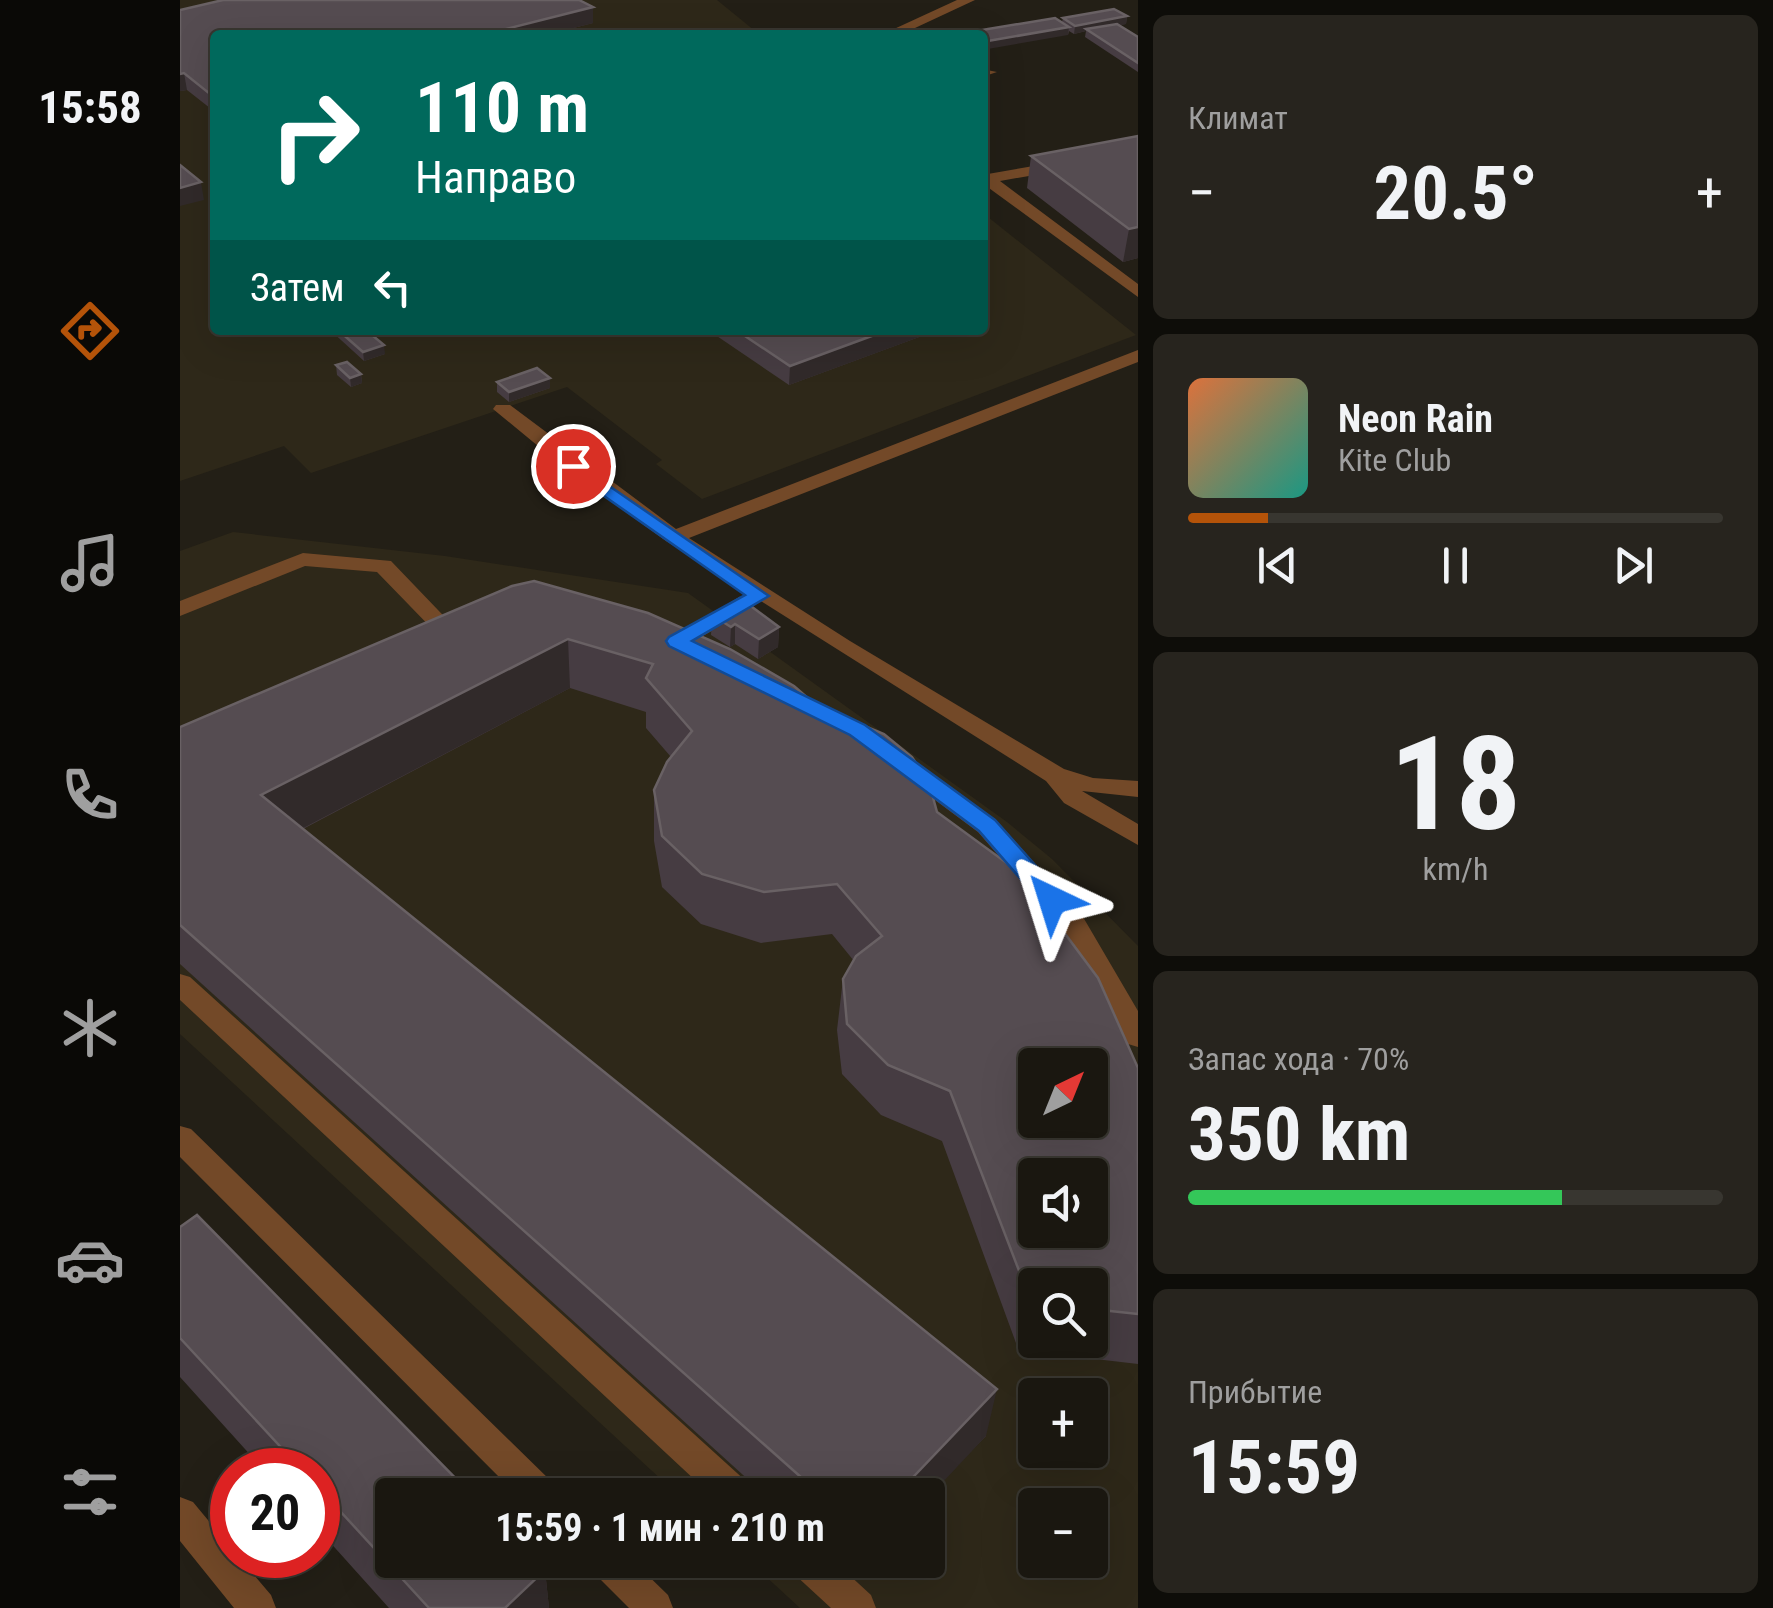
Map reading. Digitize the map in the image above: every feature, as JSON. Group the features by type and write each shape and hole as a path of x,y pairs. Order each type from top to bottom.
{"street":[{"path":"899,30 968,0"},
{"path":"988,179 1082,162"},
{"path":"988,180 1138,292"},
{"path":"673,537 1138,356"},
{"path":"503,409 604,490 759,596 1055,775 1093,786 1138,789"},
{"path":"180,609 303,559 382,566 441,637 479,622"},
{"path":"676,641 759,596"},
{"path":"648,632 710,657"},
{"path":"886,751 987,826 1000,840 1074,924 1138,1036"},
{"path":"1055,775 1073,797 1138,836"},
{"path":"180,984 718,1478"},
{"path":"180,1138 524,1478"},
{"path":"180,1514 258,1608"},
{"path":"622,1578 645,1605"},
{"path":"826,1578 858,1608"}],"shaded area":[{"path":"180,0 717,0 754,30 210,30 210,335 988,335 988,217 1136,335 702,499 656,464 662,460 567,387 311,473 284,446 180,481"},
{"path":"233,532 445,556 688,593 1007,822 1052,859 1138,946 1138,1608 800,1608 768,1578 945,1578 945,1478 660,1478 180,1034 180,551"}],"building":[{"path":"223,0 579,0 593,7 502,30 210,30 210,94 184,73 180,74 180,10"},
{"path":"1114,9 1127,16 1075,26 1063,18"},
{"path":"1055,18 1069,27 988,41 988,30 982,30"},
{"path":"1117,24 1138,37 1138,63 1086,29"},
{"path":"1138,136 1138,227 1129,229 1031,156"},
{"path":"180,165 201,182 180,188"},
{"path":"344,335 372,335 384,345 363,352"},
{"path":"744,335 874,335 790,366"},
{"path":"347,362 361,374 350,378 336,365"},
{"path":"537,368 550,378 509,392 497,382"},
{"path":"534,581 648,613 730,649 794,686 817,706 884,734 912,757 929,783 937,812 1019,872 1098,978 1138,1068 1138,1314 1108,1311 1108,1268 1018,1268 950,1091 888,1065 847,1024 843,979 856,956 882,936 837,884 764,892 702,874 662,836 654,790 667,762 692,731 646,678 653,664 568,639 261,795 997,1389 912,1478 802,1478 180,925 180,727 512,586"},
{"path":"740,598 779,627 759,639 712,615"},
{"path":"197,1215 455,1478 375,1478 375,1549 340,1511 340,1448 282,1448 180,1338 180,1227"},
{"path":"401,1578 537,1578 505,1608 429,1608"}],"route":[{"path":"573,466 759,596 676,641 858,730 987,826 1052,900"}]}
